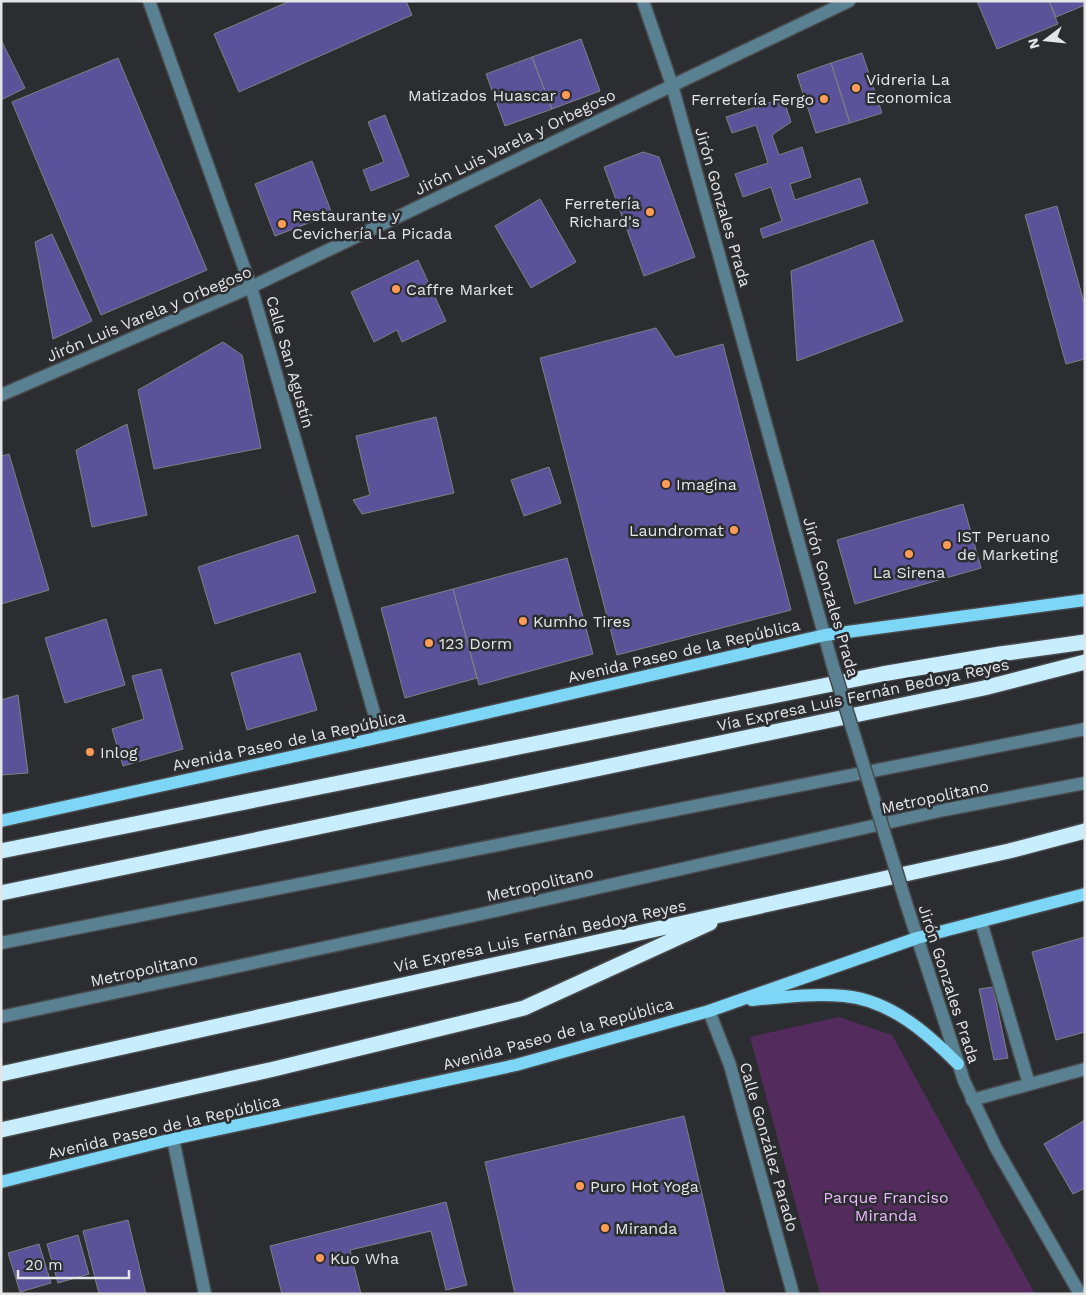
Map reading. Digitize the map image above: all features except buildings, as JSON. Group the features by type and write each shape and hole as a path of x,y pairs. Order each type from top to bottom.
{"highway":[{"path":"1,851 882,674 1085,642"},
{"name":"Vía Expresa Luis Fernán Bedoya Reyes","path":"1,892 984,688 1085,662"},
{"name":"Vía Expresa Luis Fernán Bedoya Reyes","path":"1,1074 1009,851 1085,831"},
{"path":"1,1130 274,1070 524,1008 738,910"}],"main road":[{"name":"Avenida Paseo de la República","path":"1,821 381,737 825,635 1085,600"},
{"name":"Avenida Paseo de la República","path":"1,1182 173,1139 516,1065 709,1011 918,938 1085,894"},
{"path":"735,1002 825,995 846,996 872,1002 897,1014 925,1033 958,1064"}],"street":[{"name":"Calle San Agustín","path":"149,1 251,287 381,737"},
{"name":"Jirón Gonzales Prada","path":"643,1 672,85 832,663 958,1064 972,1100 996,1148 1080,1294"},
{"name":"Jirón Luis Varela y Orbegoso","path":"1,395 251,287 849,1"},
{"path":"1,944 1085,729"},
{"name":"Metropolitano","path":"1,1017 472,916 944,810 1085,783"},
{"path":"982,922 1029,1084"},
{"name":"Calle González Parado","path":"709,1011 730,1065 793,1294"},
{"path":"972,1100 1085,1069"},
{"path":"173,1139 205,1294"}],"green space":[{"name":"Parque Franciso Miranda","path":"839,1017 892,1035 1035,1294 820,1294 750,1037"}],"place":[{"name":"Vidreria La Economica","path":"856,88"},
{"name":"Matizados Huascar","path":"566,95"},
{"name":"Ferretería Fergo","path":"824,99"},
{"name":"Ferretería Richard's","path":"650,212"},
{"name":"Restaurante y Cevichería La Picada","path":"282,224"},
{"name":"Caffre Market","path":"396,289"},
{"name":"Imagina","path":"666,484"},
{"name":"Laundromat","path":"734,530"},
{"name":"IST Peruano de Marketing","path":"947,545"},
{"name":"La Sirena","path":"909,554"},
{"name":"Kumho Tires","path":"523,621"},
{"name":"123 Dorm","path":"429,643"},
{"name":"Inlog","path":"90,752"},
{"name":"Puro Hot Yoga","path":"580,1186"},
{"name":"Miranda","path":"605,1228"},
{"name":"Kuo Wha","path":"320,1258"}]}
